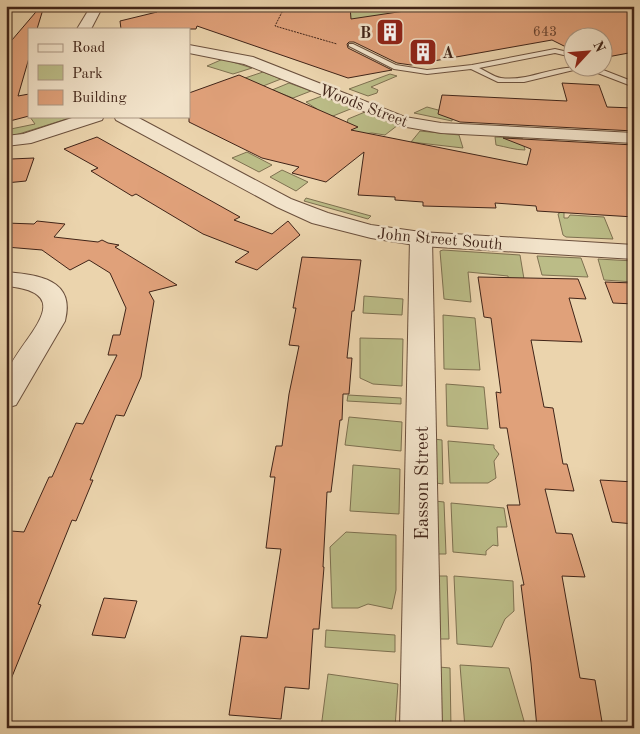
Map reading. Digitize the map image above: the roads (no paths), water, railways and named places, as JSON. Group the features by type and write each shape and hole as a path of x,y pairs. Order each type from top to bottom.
{"street":[{"path":"85,28 96,6"},
{"name":"Woods Street","path":"190,49 248,60 401,121 419,126 634,138"},
{"path":"6,141 28,138 90,118"},
{"name":"John Street South","path":"126,118 284,203 320,218 371,231 421,239 634,252"},
{"name":"Easson Street","path":"421,239 421,728"},
{"path":"6,279 33,281 46,288 54,296 57,310 6,398"}],"lane":[{"path":"351,45 394,67 428,72 556,51 562,52"},
{"path":"472,66 498,80 524,80 562,72"},
{"path":"612,76 634,85"}],"place":[{"name":"B","path":"390,32"},
{"name":"A","path":"423,52"}]}
